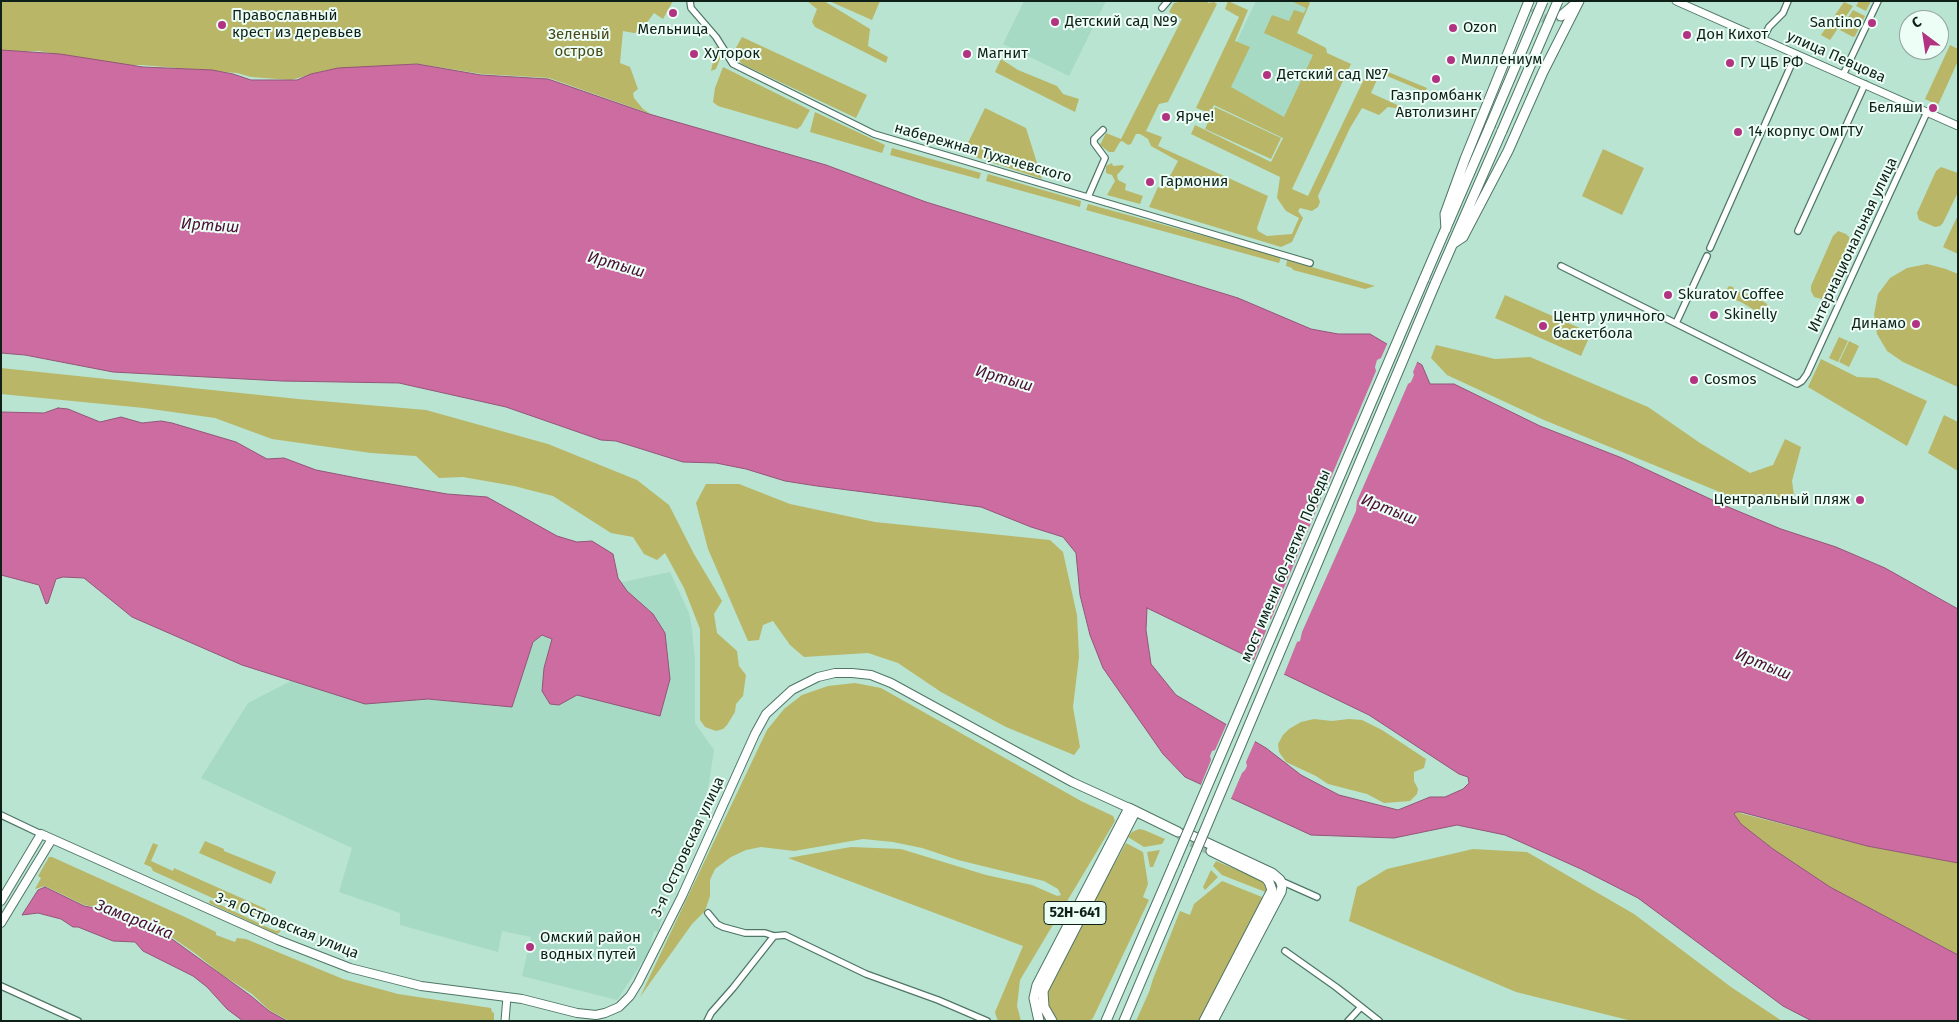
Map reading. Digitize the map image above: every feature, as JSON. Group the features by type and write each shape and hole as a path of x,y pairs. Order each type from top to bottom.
{"main road":[{"name":"мост имени 60-летия Победы","path":"1108,1018 1543,1"},
{"path":"1454,243 1558,1"},
{"path":"1454,243 1463,237 1508,152 1562,31 1579,1"},
{"path":"1561,16 1579,1"},
{"path":"1446,228 1445,214 1465,159 1532,4"},
{"name":"мост имени 60-летия Победы","path":"1124,1021 1454,243"},
{"name":"3-я Островская улица","path":"41,834 278,940 350,968 421,986 507,997 587,1015 605,1014 625,1002 638,983 678,904 755,734 766,714 792,690 818,678 835,673 852,672 871,675 891,683 1072,782 1132,810"},
{"path":"1132,810 1272,873 1280,880 1281,892 1213,1021"},
{"name":"52Н-641","path":"1039,1021 1034,998 1037,985 1132,810"},
{"name":"52Н-641","path":"1052,1021 1044,1007 1043,991 1132,810"},
{"path":"1,901 41,834"},
{"path":"1,923 52,839"},
{"path":"1204,1021 1272,890 1266,878 1211,851"},
{"path":"1099,1021 1108,1018"}],"street":[{"name":"набережная Тухачевского","path":"690,1 691,8 716,37 733,64 874,134 1310,263"},
{"path":"1162,8 1168,1"},
{"name":"улица Певцова","path":"1676,1 1958,126"},
{"path":"1763,39 1768,27 1782,13 1788,1"},
{"path":"1843,75 1878,1"},
{"path":"1710,248 1796,54"},
{"path":"1798,231 1865,84"},
{"name":"Интернациональная улица","path":"1676,323 1797,384 1802,381 1807,374 1928,112"},
{"path":"1088,197 1105,158 1094,143 1094,139 1103,130"},
{"path":"1561,266 1676,323 1707,256"},
{"name":"3-я Островская улица","path":"1,814 41,834"},
{"path":"1280,880 1317,897"},
{"path":"708,913 716,924 735,931 765,933 774,936 785,935 799,940 866,974 938,1000 987,1021"},
{"path":"707,1021 711,1012 733,988 774,936"},
{"path":"1284,951 1336,987 1379,1021"},
{"path":"1,986 78,1021"},
{"path":"505,1021 507,997"},
{"path":"1348,1021 1361,1008"}],"shaded area":[{"name":"Детский сад №9","path":"1024,1 1106,1 1069,76 1003,44"},
{"name":"Детский сад №7","path":"1256,1 1294,1 1307,8 1295,34 1326,48 1283,138 1208,102"},
{"path":"670,572 689,613 692,629 695,660 695,723 714,750 707,795 668,898 658,932 654,931 648,955 617,1000 522,976 531,937 502,931 498,952 400,925 400,913 339,892 352,848 201,778 248,703 387,632"}],"green space":[{"name":"Зеленый остров","path":"1,1 673,1 663,19 654,13 640,32 623,31 620,63 630,67 638,89 633,93 634,98 643,109 651,114 549,78 482,74 418,64 327,70 291,80 251,77 237,73 141,65 114,65 39,51 1,52"},
{"path":"807,1 824,1 870,29 868,46 888,57 886,63 815,27 812,22 817,9"},
{"path":"829,1 880,1 872,20"},
{"path":"1207,1 1208,3 1214,2 1217,4 1168,102 1159,104 1146,131 1162,137 1158,146 1268,196 1257,228 1258,231 1267,236 1292,234 1299,218 1286,211 1277,198 1280,177 1191,134 1195,125 1271,162 1283,138 1214,105 1210,113 1196,108 1239,17 1225,9 1228,1 1248,10 1235,41 1250,47 1231,87 1284,117 1313,55 1264,33 1272,15 1289,21 1294,10 1304,13 1306,8 1291,1 1307,1 1310,3 1297,33 1326,48 1327,53 1351,64 1292,189 1308,196 1364,79 1381,69 1427,88 1425,92 1380,73 1371,93 1417,114 1415,118 1395,108 1388,107 1379,115 1362,108 1350,128 1318,196 1320,202 1318,207 1312,211 1300,208 1298,211 1303,218 1292,242 1281,247 1149,207 1158,187 1163,189 1178,161 1151,146 1148,139 1140,134 1136,134 1131,144 1128,145 1122,141 1120,142 1114,152 1109,152 1100,145 1106,133 1121,139 1182,19 1169,12 1174,3"},
{"path":"1859,1 1871,1 1866,11 1856,6"},
{"path":"1844,2 1853,6 1830,40 1821,35"},
{"path":"1853,10 1865,16 1853,37 1840,30"},
{"path":"742,37 867,95 856,118 742,64 733,53"},
{"path":"1950,45 1958,49 1958,61 1938,105 1925,99 1943,60 1949,60"},
{"path":"716,47 721,48 722,54 716,69 711,71"},
{"path":"1001,59 1018,70 1057,86 1063,94 1079,99 1075,112 995,72"},
{"path":"723,67 810,110 801,126 797,129 718,106 713,102 715,88"},
{"path":"1215,107 1281,138 1271,159 1205,129"},
{"path":"985,108 1026,128 1042,179 963,153"},
{"path":"815,112 885,145 882,153 810,132"},
{"path":"892,148 981,173 979,179 890,155"},
{"path":"1603,149 1644,168 1622,215 1582,196"},
{"path":"1112,163 1113,166 1123,165 1124,167 1117,175 1118,180 1126,184 1125,190 1143,196 1140,204 1107,195 1115,181 1112,175 1106,173 1106,166"},
{"path":"1941,167 1958,173 1958,192 1943,223 1935,227 1919,220 1917,213 1936,171"},
{"path":"988,174 1081,201 1080,207 986,181"},
{"path":"1088,204 1281,257 1279,263 1086,210"},
{"path":"1958,215 1958,254 1943,247"},
{"path":"1838,231 1849,237 1851,241 1850,249 1829,296 1825,300 1814,297 1811,286 1833,236"},
{"path":"1287,260 1375,286 1365,289 1293,270 1286,266"},
{"name":"Динамо","path":"1927,264 1958,274 1958,387 1903,362 1887,351 1877,334 1874,314 1878,294 1890,278 1907,268"},
{"path":"1729,286 1733,287 1734,290 1757,297 1767,304 1768,309 1763,313 1759,313 1741,302 1721,295 1722,291"},
{"name":"Центр уличного баскетбола","path":"1505,295 1591,333 1581,356 1495,318"},
{"path":"1839,337 1848,341 1838,362 1829,358"},
{"path":"1849,341 1859,346 1849,367 1839,362"},
{"path":"1436,345 1495,359 1530,357 1648,407 1700,443 1750,473 1773,465 1785,439 1801,447 1792,481 1795,502 1749,504 1544,420 1447,375 1431,358"},
{"path":"1821,359 1857,377 1877,378 1927,401 1907,446 1808,387"},
{"path":"1,368 298,399 426,410 548,444 637,480 669,505 694,554 722,601 714,614 717,633 737,651 739,666 746,675 743,696 736,704 735,712 723,729 716,731 705,727 700,720 700,629 684,588 665,553 657,560 644,554 633,537 611,533 553,496 514,486 463,477 439,478 416,456 371,453 272,439 215,418 144,408 1,394"},
{"path":"1944,415 1958,422 1958,471 1928,453"},
{"path":"706,484 739,484 790,504 875,522 1050,540 1063,552 1077,615 1079,657 1073,707 1080,747 1074,755 1006,727 941,692 898,663 868,653 804,657 790,645 773,621 763,625 759,640 748,641 708,549 696,503"},
{"path":"855,683 881,688 1081,801 1113,816 1115,821 1020,980 1017,1006 1021,1021 999,1021 995,1012 1023,946 788,858 851,847 901,849 986,875 1032,885 1057,896 1061,895 1058,889 1044,881 958,860 922,848 893,842 863,839 794,851 761,847 746,850 731,857 715,869 710,880 710,896 705,911 692,924 640,997 767,730 784,709 802,695 828,686"},
{"path":"1314,719 1332,721 1362,720 1382,730 1426,759 1424,768 1414,772 1414,781 1418,789 1417,794 1410,801 1384,803 1367,794 1328,784 1316,776 1286,762 1279,752 1278,744 1283,735 1301,722"},
{"path":"1736,812 1867,846 1958,863 1958,955 1830,887 1773,849 1741,824 1734,814"},
{"path":"1139,829 1165,839 1162,844 1144,847 1128,837 1132,832"},
{"path":"205,841 224,849 224,851 276,872 271,884 199,853"},
{"path":"153,843 158,845 151,861 173,871 174,868 266,909 261,920 153,871 151,867 144,864"},
{"path":"1126,843 1143,852 1148,884 1143,897 1149,900 1093,1018 1090,1021 1057,1021 1049,1010 1046,998 1049,983"},
{"path":"1473,849 1527,852 1634,914 1731,987 1782,1021 1632,1021 1516,992 1349,921 1357,887 1387,869"},
{"path":"1160,850 1153,867 1150,867 1147,852"},
{"path":"49,857 185,917 216,932 216,935 235,942 237,938 246,939 343,979 398,994 491,1008 494,1013 494,1021 289,1021 269,1010 252,994 221,974 166,933 143,926 126,913 84,905 45,886 35,889 41,878 38,876"},
{"path":"1216,861 1262,880 1268,893 1222,875 1213,866"},
{"path":"1211,870 1218,877 1205,890 1203,887"},
{"path":"1222,881 1267,899 1200,1021 1136,1021 1180,911 1190,915 1194,904"},
{"path":"210,900 271,929 277,931 281,929 280,932 277,934 272,932 209,903"}],"water":[{"name":"Иртыш","path":"1,50 60,54 143,67 212,70 251,80 297,80 311,74 338,68 417,64 481,75 548,79 649,114 826,165 926,202 1238,298 1311,329 1338,334 1370,334 1422,365 1430,384 1454,384 1540,426 1622,458 1721,504 1781,529 1836,547 1885,568 1958,609 1958,863 1867,846 1741,812 1734,814 1741,824 1773,849 1830,887 1958,955 1958,1021 1812,1021 1783,1006 1638,898 1581,869 1505,835 1457,825 1394,838 1311,835 1185,777 1163,754 1103,668 1090,635 1080,595 1076,553 1063,537 1031,527 981,507 785,481 746,469 716,463 683,462 616,441 601,440 506,407 399,383 282,381 113,372 25,355 1,353","holes":["1147,608 1369,715 1459,774 1468,777 1469,783 1463,789 1445,797 1430,797 1398,810 1339,795 1301,775 1266,748 1176,695 1151,664 1146,630"]},
{"path":"58,408 68,409 100,422 121,417 142,423 161,421 172,423 236,442 267,459 284,458 316,470 362,479 447,494 487,497 557,536 577,542 592,541 613,554 618,578 627,591 653,614 665,633 670,679 660,716 577,695 559,705 550,704 542,691 544,668 552,639 542,635 533,642 512,707 428,699 365,704 242,665 132,617 84,578 63,577 56,579 46,604 39,585 1,575 1,412 44,413"},
{"path":"45,887 84,906 125,914 143,927 165,934 269,1011 287,1021 243,1021 227,1009 207,987 193,976 143,951 135,942 113,941 78,927 73,927 61,919 38,913 22,915 38,890"}],"pier":[{"path":"1388,342 1418,360 1413,372 1414,375 1408,384 1357,501 1356,511 1283,677 1253,662 1266,631 1265,627 1268,620 1271,619 1321,499 1320,495 1326,489 1376,371 1377,360 1381,358"},
{"path":"1227,723 1256,739 1246,762 1247,766 1230,801 1200,787 1211,760 1212,751 1215,750"}],"tunnel":[{"path":"1534,8 1541,17 1547,20 1561,16"},
{"path":"1180,835 1184,839 1211,851"}],"place":[{"name":"Мельница","path":"673,13"},
{"name":"Детский сад №9","path":"1055,22"},
{"name":"Santino","path":"1872,23"},
{"name":"Православный крест из деревьев","path":"222,25"},
{"name":"Ozon","path":"1453,28"},
{"name":"Дон Кихот","path":"1687,35"},
{"name":"Хуторок","path":"694,54"},
{"name":"Магнит","path":"967,54"},
{"name":"Миллениум","path":"1451,60"},
{"name":"ГУ ЦБ РФ","path":"1730,63"},
{"name":"Детский сад №7","path":"1267,75"},
{"name":"Газпромбанк Автолизинг","path":"1436,79"},
{"name":"Беляши","path":"1933,108"},
{"name":"Ярче!","path":"1166,117"},
{"name":"14 корпус ОмГТУ","path":"1738,132"},
{"name":"Гармония","path":"1150,182"},
{"name":"Skuratov Coffee","path":"1668,295"},
{"name":"Skinelly","path":"1714,315"},
{"name":"Динамо","path":"1916,324"},
{"name":"Центр уличного баскетбола","path":"1543,326"},
{"name":"Cosmos","path":"1694,380"},
{"name":"Центральный пляж","path":"1860,500"},
{"name":"Омский район водных путей","path":"530,947"}],"water label":[{"name":"Замарайка","path":"134,920"}]}
